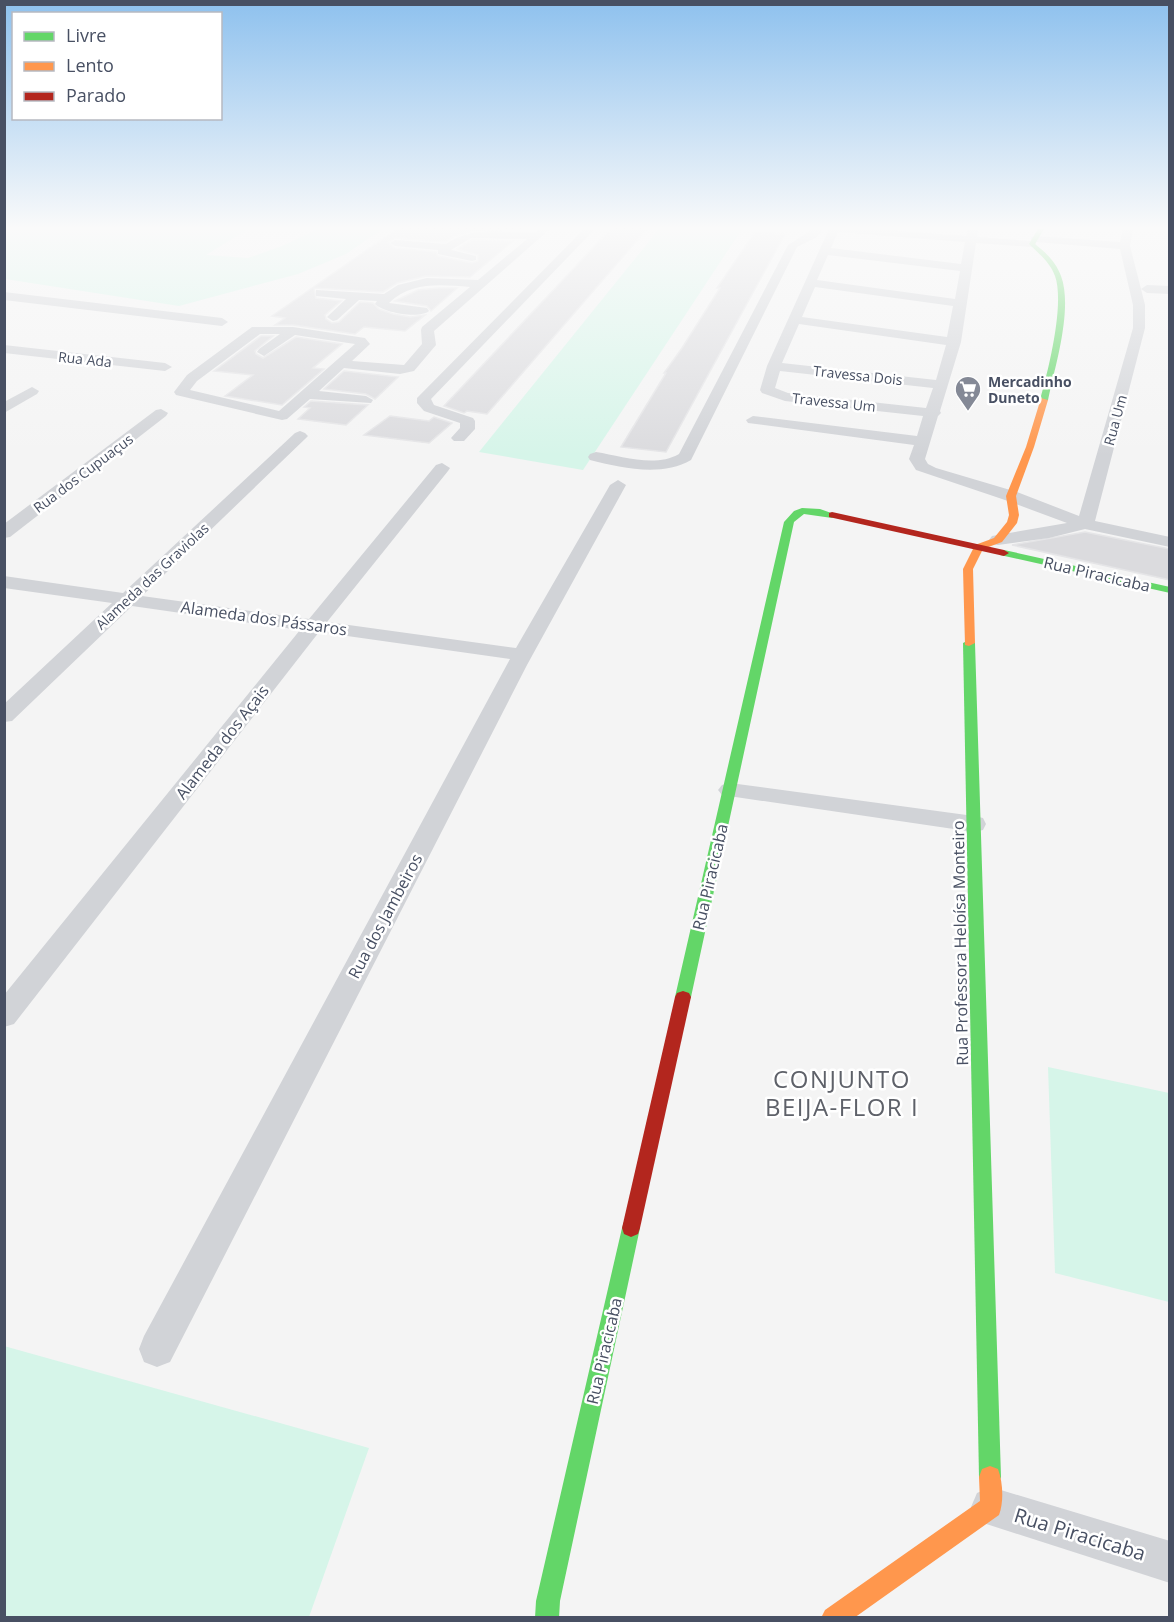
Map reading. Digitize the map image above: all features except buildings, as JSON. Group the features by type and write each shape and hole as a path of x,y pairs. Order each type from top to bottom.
{"street":[{"path":"77,305 222,322"},
{"path":"333,316 347,305"},
{"path":"382,305 423,311"},
{"path":"341,364 400,370 409,368 429,345 427,330 456,305"},
{"path":"459,438 467,429 468,421 429,408 424,403 424,398 516,305"},
{"path":"596,457 658,465 672,464 685,457 762,305"},
{"name":"Travessa Um","path":"801,305 766,386 771,393 778,396 934,413"},
{"path":"960,305 954,342 934,413 917,459 922,467 1011,496 1085,524 1170,542"},
{"path":"998,540 1012,523 1014,515 1011,496 1030,447 1046,393 1062,305"},
{"name":"Rua Um","path":"1085,524 1139,328 1139,305"},
{"path":"794,320 954,342"},
{"path":"257,330 293,331 360,340 363,344 341,364 282,416 181,392 192,378 257,330"},
{"path":"264,352 293,331"},
{"name":"Rua Ada","path":"4,349 165,367"},
{"name":"Travessa Dois","path":"774,366 942,385"},
{"path":"4,409 32,391"},
{"path":"306,394 366,400"},
{"name":"Rua dos Cupuaçus","path":"4,533 161,413"},
{"path":"753,420 922,441"},
{"name":"Alameda das Graviolas","path":"4,716 300,436"},
{"name":"Alameda dos Açais","path":"4,1016 442,468"},
{"name":"Rua dos Jambeiros","path":"157,1349 520,660 618,485"},
{"name":"Rua Piracicaba","path":"547,1617 548,1601 789,522 793,514 800,510 813,511 1170,590"},
{"path":"979,547 998,540 1049,533 1085,524"},
{"name":"Rua Professora Heloísa Monteiro","path":"979,547 968,569 967,583 991,1507"},
{"name":"Alameda dos Pássaros","path":"4,582 120,606"},
{"name":"Alameda dos Pássaros","path":"4,598 120,606 520,660"},
{"path":"730,790 974,824"},
{"path":"833,1617 991,1507"},
{"name":"Rua Piracicaba","path":"991,1507 1170,1562"}],"green space":[{"path":"598,305 692,305 583,470 479,452"},
{"path":"1048,1067 1169,1093 1169,1302 1055,1273"},
{"path":"4,1346 369,1448 309,1617 5,1617"}],"traffic: fast":[{"path":"1044,400 1062,305"},
{"path":"683,997 789,522 793,516 802,511 832,515"},
{"path":"1004,553 1170,590"},
{"path":"969,643 990,1477"},
{"path":"547,1618 548,1601 631,1228"}],"traffic: slow":[{"path":"969,643 968,569 979,547 998,540 1012,523 1014,515 1011,496 1030,447 1044,400"},
{"path":"833,1618 991,1507 990,1477"}],"traffic: jam":[{"path":"832,515 1004,553"},
{"path":"631,1228 683,997"}],"place":[{"name":"Mercadinho Duneto","path":"968,412"}],"district":[{"name":"CONJUNTO BEIJA-FLOR I","path":"842,1092"}]}
